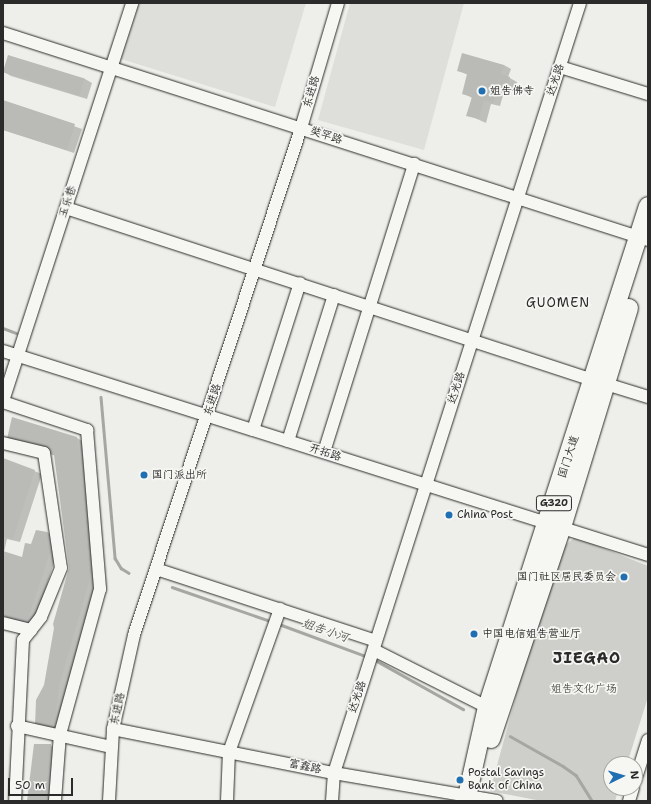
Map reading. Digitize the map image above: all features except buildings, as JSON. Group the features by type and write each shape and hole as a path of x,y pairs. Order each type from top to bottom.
{"highway":[{"name":"国门大道","path":"473,798 554,525 645,240 648,206"},
{"name":"国门大道","path":"473,798 488,707 554,525"}],"street":[{"name":"玉乐巷","path":"3,402 132,3"},
{"name":"东进路","path":"109,801 113,729 134,635 208,416 301,128 338,3"},
{"name":"达光路","path":"332,801 334,773 580,3"},
{"name":"奘罕路","path":"3,32 645,240"},
{"path":"560,67 648,94"},
{"path":"324,452 414,164"},
{"path":"66,208 648,397"},
{"path":"253,430 300,283"},
{"path":"288,441 334,295"},
{"name":"开拓路","path":"3,351 648,555"},
{"path":"3,402 87,430 100,589 60,734 55,801"},
{"path":"3,443 44,453 61,568 41,617 23,640 17,726 15,801"},
{"path":"156,569 277,619 373,652 488,707"},
{"path":"227,801 229,752 277,619"},
{"path":"3,623 31,630"},
{"path":"17,726 60,734 111,747"},
{"name":"富鑫路","path":"113,729 334,773 497,801"},
{"path":"643,756 648,740"}],"shaded area":[{"path":"139,3 306,3 275,107 121,59"},
{"path":"350,3 464,3 424,150 318,120"}],"green space":[{"name":"姐告文化广场","path":"575,537 648,566 648,697 630,756 603,756 603,796 617,796 615,801 541,801 490,791 555,554"}],"waterway":[{"name":"姐告小河","path":"3,328 16,333"},
{"name":"姐告小河","path":"101,397 115,558 121,568 129,573"},
{"name":"姐告小河","path":"172,587 273,622"},
{"name":"姐告小河","path":"279,624 368,657"},
{"name":"姐告小河","path":"375,660 463,709"},
{"name":"姐告小河","path":"510,736 576,775 592,801"}],"place":[{"name":"姐告佛寺","path":"482,91"},
{"name":"国门派出所","path":"144,475"},
{"name":"China Post","path":"449,515"},
{"name":"国门社区居民委员会","path":"624,577"},
{"name":"中国电信姐告营业厅","path":"474,634"},
{"name":"Postal Savings Bank of China","path":"460,780"}],"district":[{"name":"GUOMEN","path":"558,303"},
{"name":"JIEGAO","path":"587,659"}]}
